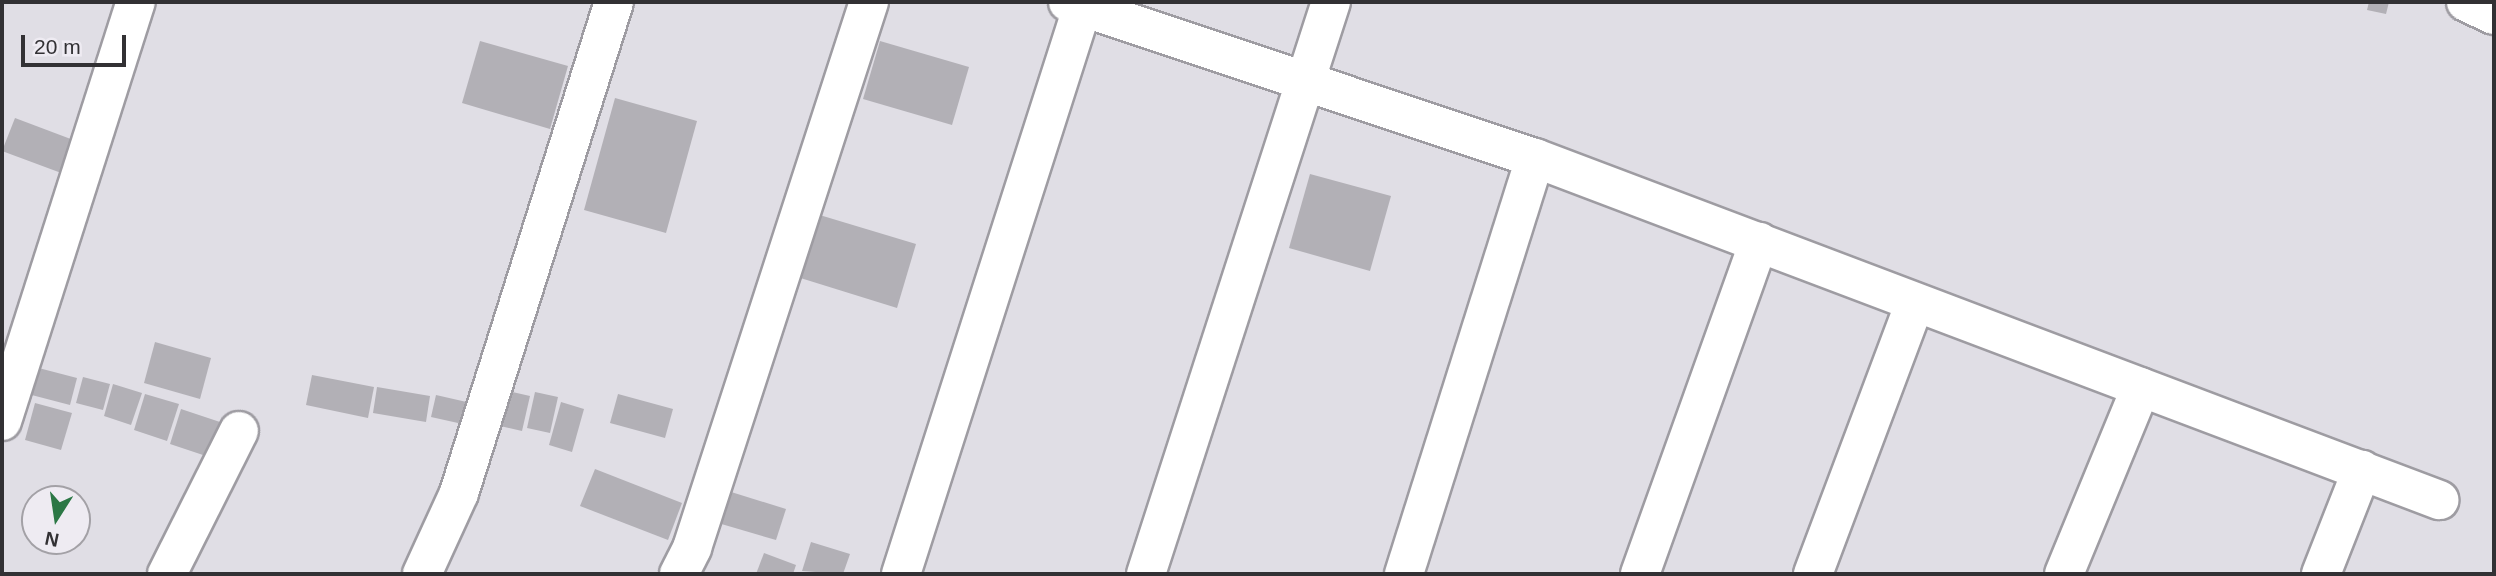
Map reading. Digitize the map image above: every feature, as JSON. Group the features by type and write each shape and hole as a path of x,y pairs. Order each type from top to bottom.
{"street":[{"path":"2,421 136,2"},
{"path":"422,574 459,493 614,2"},
{"path":"679,574 696,536 869,2"},
{"path":"1146,574 1303,80 1331,2"},
{"path":"2466,2 2494,15"},
{"path":"901,574 1078,3 1535,158 2440,499"},
{"path":"1404,574 1535,158"},
{"path":"1640,574 1759,243"},
{"path":"1813,574 1915,302"},
{"path":"2064,574 2141,387"},
{"path":"167,574 239,431"},
{"path":"2321,574 2362,470"}],"building":[{"path":"2369,2 2389,2 2386,14 2367,10"},
{"path":"480,41 568,66 550,129 462,103"},
{"path":"880,41 969,67 952,125 863,99"},
{"path":"615,98 697,121 666,233 584,210"},
{"path":"15,118 84,144 72,177 2,151"},
{"path":"1310,174 1391,196 1370,271 1289,248"},
{"path":"813,213 916,244 897,308 794,276"},
{"path":"155,342 211,358 200,399 144,383"},
{"path":"31,366 77,378 70,405 24,393"},
{"path":"312,375 374,387 368,418 306,405"},
{"path":"83,377 110,384 103,410 76,403"},
{"path":"113,384 142,393 131,425 104,416"},
{"path":"377,387 430,396 426,422 373,413"},
{"path":"508,391 530,396 522,431 500,426"},
{"path":"535,392 558,397 550,433 527,428"},
{"path":"145,394 179,404 167,441 134,430"},
{"path":"618,394 673,409 665,438 610,423"},
{"path":"436,395 471,403 467,425 431,417"},
{"path":"561,402 584,409 572,452 549,445"},
{"path":"35,403 72,413 61,450 25,440"},
{"path":"181,409 220,422 209,457 170,444"},
{"path":"595,469 682,503 668,540 580,506"},
{"path":"728,491 786,509 776,540 718,523"},
{"path":"811,542 850,554 843,574 802,571"},
{"path":"764,553 796,565 793,574 756,574"}]}
